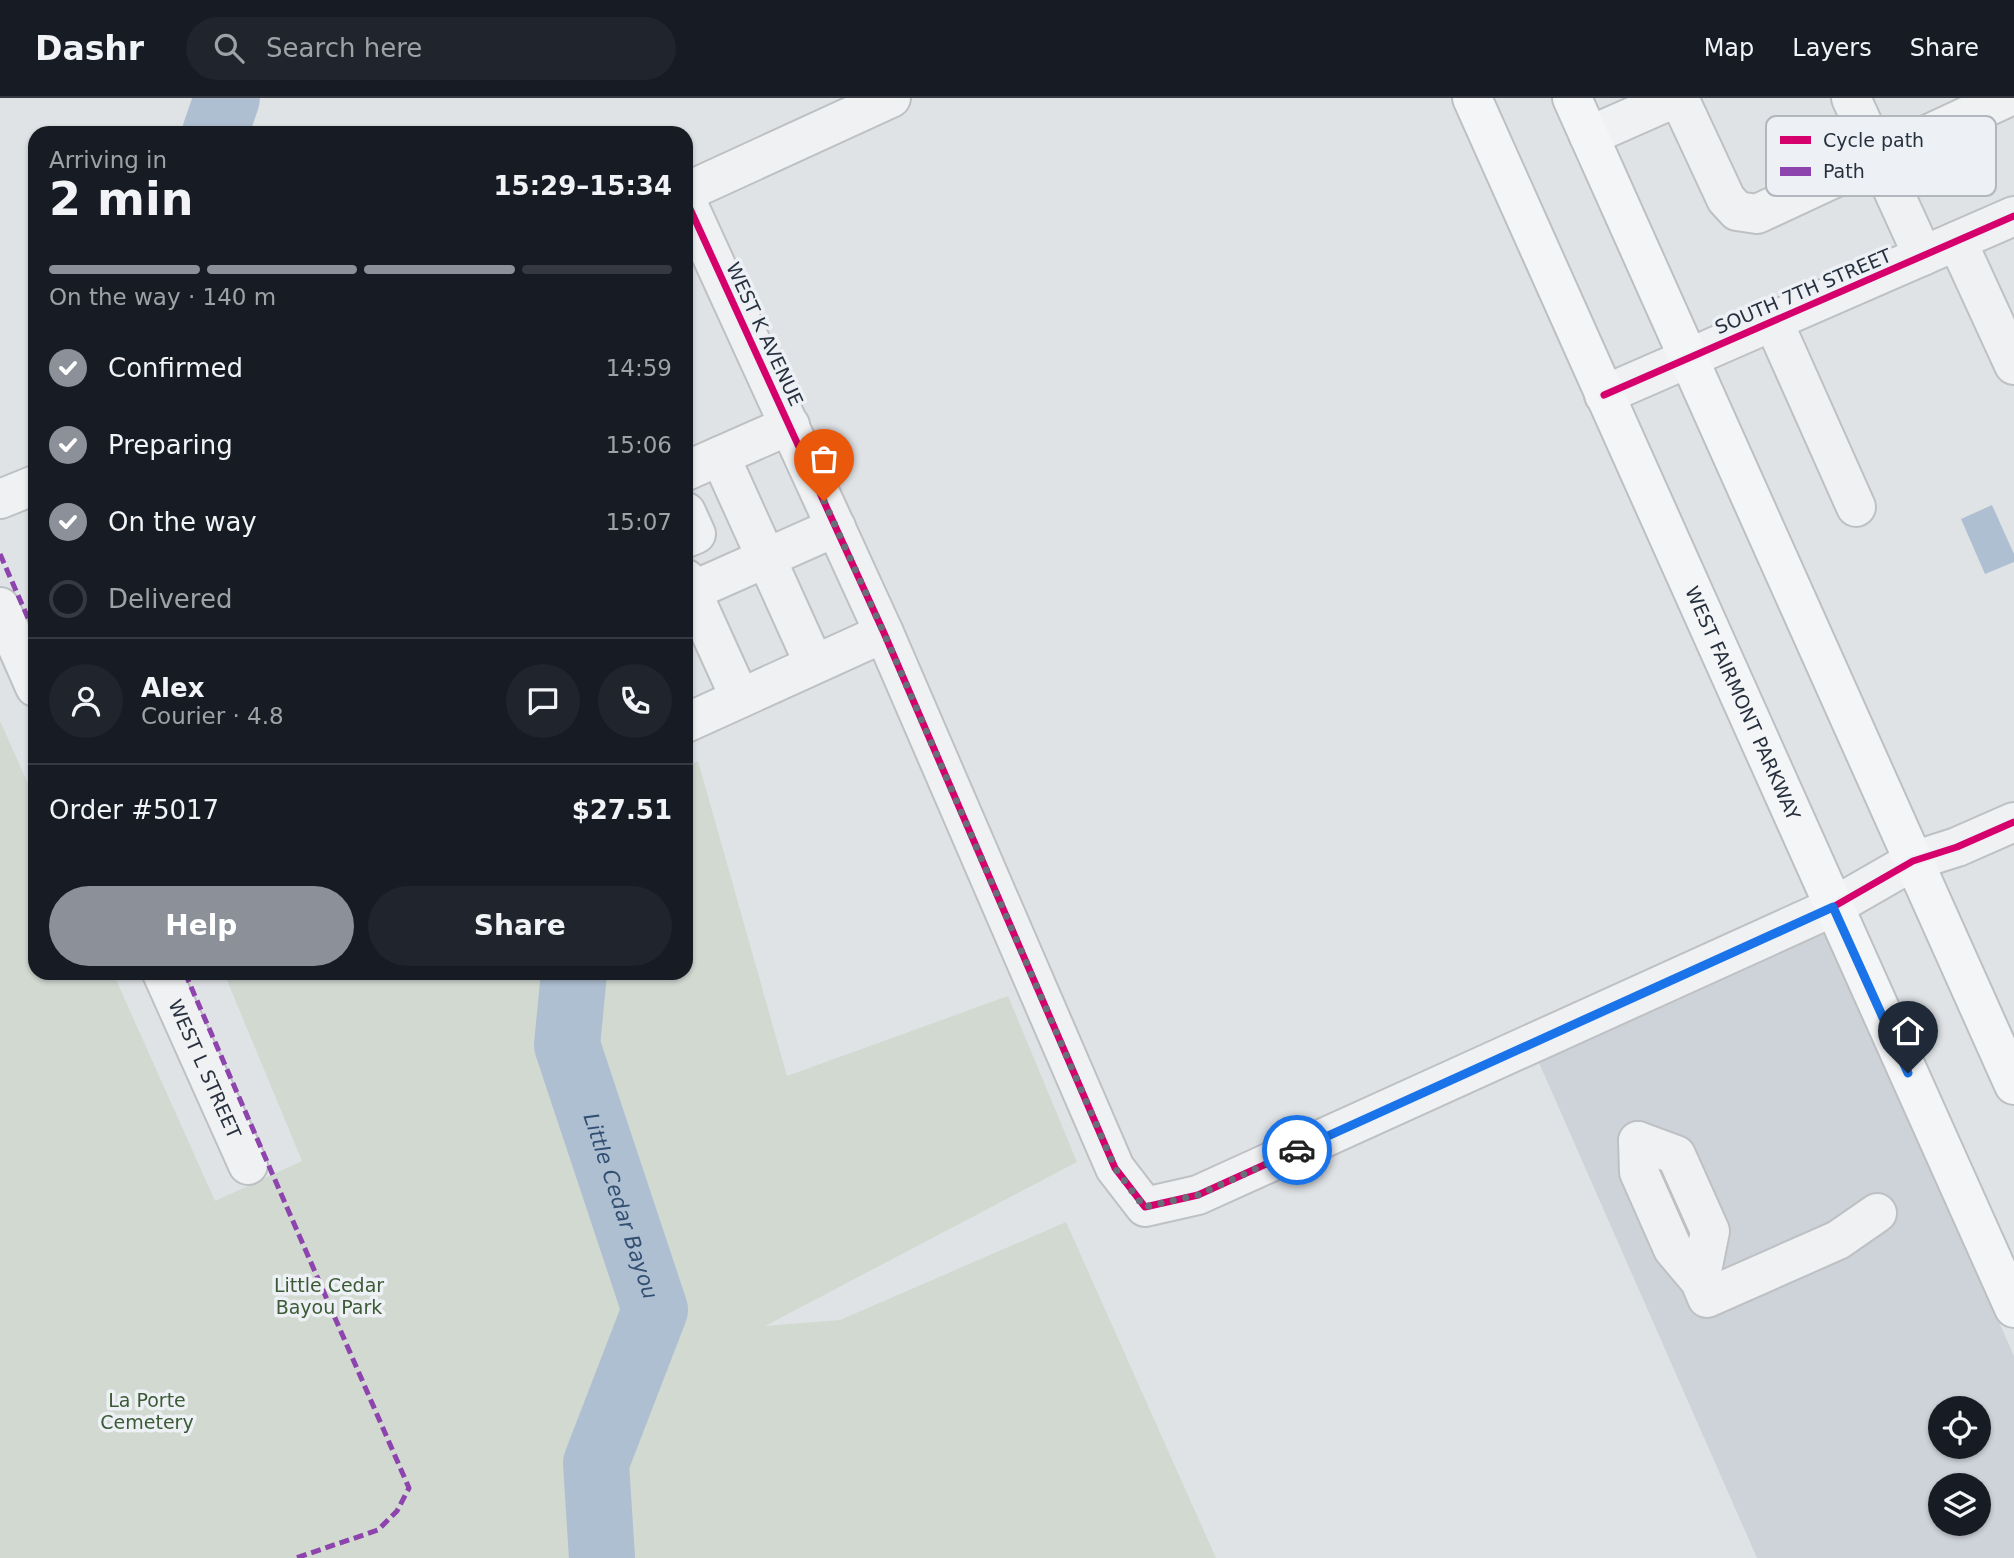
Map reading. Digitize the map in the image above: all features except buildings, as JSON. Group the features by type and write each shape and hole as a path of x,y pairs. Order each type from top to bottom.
{"main road":[{"name":"WEST FAIRMONT PARKWAY","path":"1472,98 2014,1308"},
{"path":"1572,98 2014,1085"}],"street":[{"path":"693,189 891,98"},
{"path":"1590,136 1677,98 1726,199 1737,211 1757,214 1795,196"},
{"path":"1850,98 1858,116"},
{"path":"1967,116 2006,98"},
{"path":"1904,196 2014,365"},
{"name":"WEST K AVENUE","path":"693,215 884,633 1115,1168 1144,1207 1198,1195 1833,907"},
{"name":"SOUTH 7TH STREET","path":"1604,395 2014,216"},
{"path":"1773,321 1856,507"},
{"path":"790,425 703,463 766,558 814,664"},
{"path":"0,499 28,488"},
{"path":"693,584 766,558 836,527"},
{"path":"693,594 740,698"},
{"path":"0,607 28,671"},
{"path":"693,720 884,633"},
{"path":"1833,907 1913,861 1957,847 2014,822"},
{"name":"WEST L STREET","path":"165,980 248,1165"},
{"path":"1638,1141 1639,1172 1673,1249 1700,1281 1707,1298 1838,1240 1877,1213"}],"shaded area":[{"path":"1826,929 2014,1356 2014,1558 1757,1558 1536,1056"}],"green space":[{"path":"0,721 28,783 28,980 116,980 215,1201 302,1161 227,980 693,980 693,764 698,761 787,1076 1008,996 1077,1162 765,1326 840,1320 1066,1222 1216,1558 0,1558"}],"water":[{"path":"1992,505 2014,554 2014,562 1985,574 1961,519"}],"waterway":[{"name":"Little Cedar Bayou","path":"217,126 227,98"},
{"name":"Little Cedar Bayou","path":"573,980 567,1045 655,1310 596,1463 602,1558"}],"marked path":[{"path":"0,554 28,618"},
{"path":"188,980 409,1488 397,1511 378,1530 296,1558"}],"cycle path":[{"path":"693,215 884,633 1115,1168 1145,1207 1198,1195 1833,907 1913,861 1957,847 2014,822"},
{"path":"1604,395 2014,216"}],"way so far":[{"path":"824,501 884,633 1115,1168 1144,1207 1198,1195 1297,1150"}],"route":[{"path":"1297,1150 1833,907 1908,1073"}],"park label":[{"name":"Little Cedar Bayou Park","path":"329,1296"},
{"name":"La Porte Cemetery","path":"147,1411"}]}
